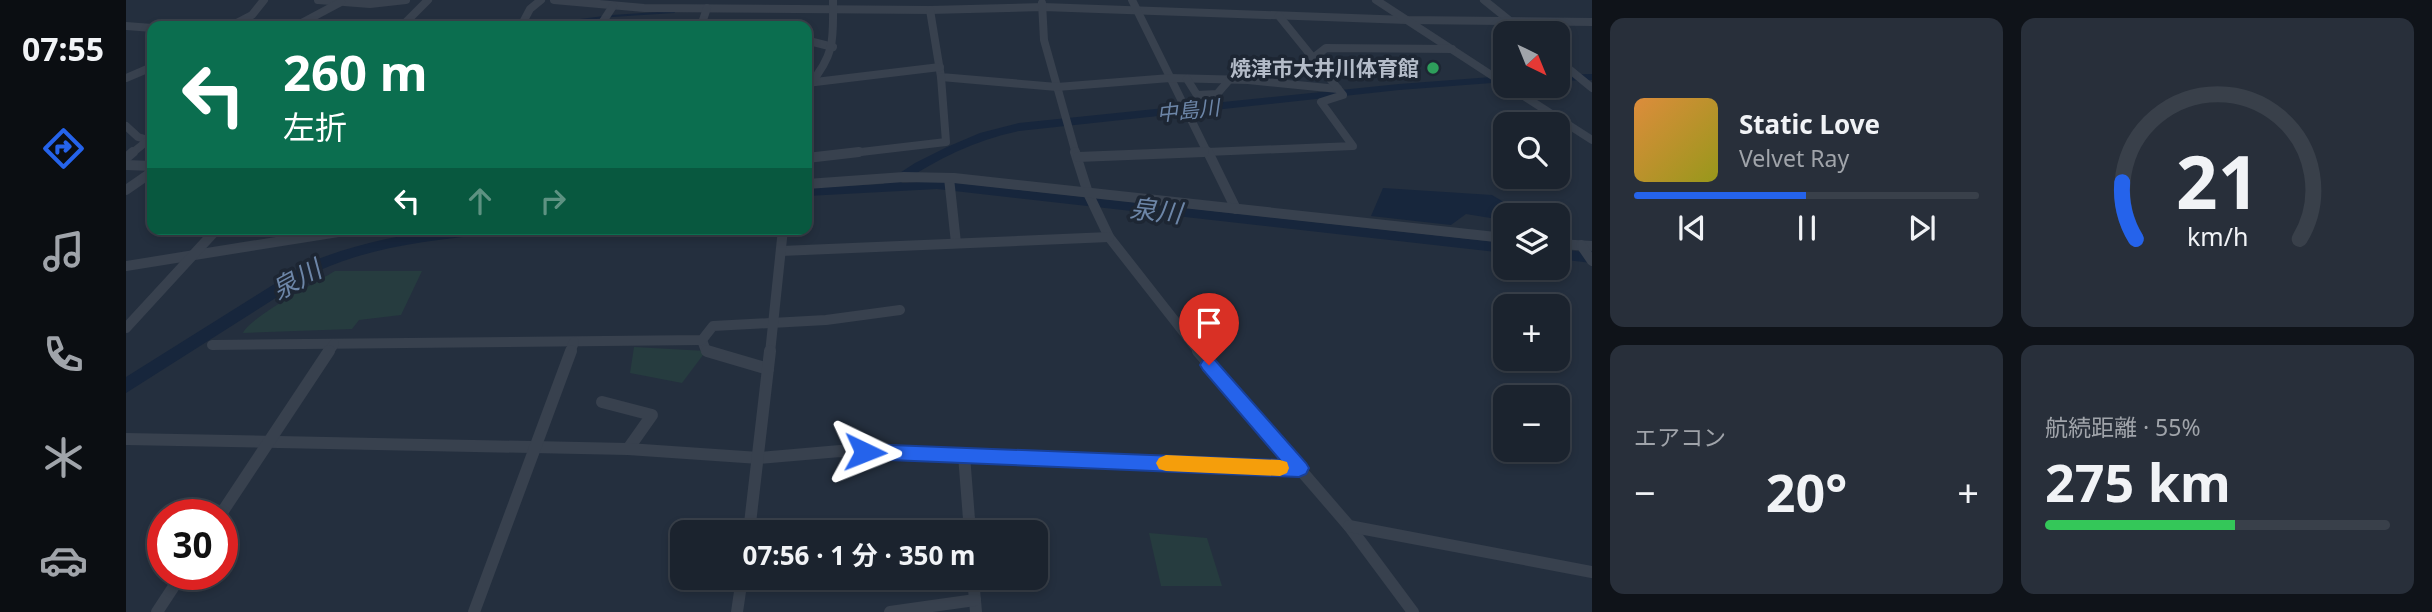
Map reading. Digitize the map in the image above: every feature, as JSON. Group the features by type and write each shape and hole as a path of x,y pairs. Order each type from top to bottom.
{"street":[{"path":"241,21 252,15 264,0"},
{"path":"318,0 370,4 406,0"},
{"path":"407,21 428,0"},
{"path":"524,21 530,9 541,0"},
{"path":"555,0 613,6 929,9 1042,3 1279,16 1510,21"},
{"path":"940,0 943,9"},
{"path":"1132,0 1237,209"},
{"path":"1376,0 1493,77"},
{"path":"1484,0 1510,21"},
{"path":"305,21 341,2"},
{"path":"1042,3 1044,40 1066,122 1088,193 1109,237 1209,365 1349,526 1413,612"},
{"path":"604,20 613,6"},
{"path":"812,81 822,70 833,47 832,7"},
{"path":"812,157 946,142 941,72 935,28 929,9"},
{"path":"1279,16 1339,91"},
{"path":"1570,22 1592,22"},
{"path":"126,28 147,30"},
{"path":"813,42 833,47"},
{"path":"1313,58 1326,48 1452,49"},
{"path":"1339,48 1354,67"},
{"path":"1363,49 1370,51 1382,67"},
{"path":"1320,67 1394,67"},
{"path":"126,78 147,69"},
{"path":"1570,70 1589,85"},
{"path":"126,71 140,72"},
{"path":"812,85 941,72 1057,87 1170,78 1230,79 1339,91"},
{"path":"1187,79 1197,95 1217,94 1230,79"},
{"path":"1078,157 1353,146 1321,102 1339,91"},
{"path":"1528,98 1592,140"},
{"path":"126,126 147,139"},
{"path":"126,158 147,143"},
{"path":"126,165 147,166"},
{"path":"126,190 147,175"},
{"path":"812,184 878,178 949,178 1493,237"},
{"path":"949,178 956,243"},
{"path":"126,328 212,235"},
{"path":"126,266 322,235"},
{"path":"750,520 782,235"},
{"path":"781,251 1109,237"},
{"path":"1585,246 1592,261"},
{"path":"212,345 702,340 713,327 826,320 900,310"},
{"path":"702,340 706,351 768,369"},
{"path":"474,612 574,342"},
{"path":"231,499 334,344"},
{"path":"602,402 652,415 628,449"},
{"path":"126,439 535,446 759,458 841,451 1299,468"},
{"path":"964,455 969,520"},
{"path":"1349,526 1592,572"},
{"path":"158,612 172,590"},
{"path":"737,612 740,590"},
{"path":"890,612 975,606"}],"green space":[{"path":"335,271 422,271 401,315 359,320 352,329 243,333 270,309"},
{"path":"634,347 706,351 682,383 630,373"},
{"path":"1149,533 1207,538 1222,586 1161,586"}],"water":[{"path":"1383,188 1492,195 1505,203 1493,203 1493,218 1466,214 1451,225 1371,216"}],"waterway":[{"path":"572,21 674,12"},
{"name":"中島川","path":"1570,78 1592,77"},
{"name":"中島川","path":"889,185 951,149 984,136 1019,127 1399,87 1493,80"},
{"name":"泉川","path":"812,192 937,185 1493,247"},
{"name":"泉川","path":"126,386 313,267 341,255 401,239 436,235"},
{"name":"泉川","path":"1570,255 1592,258"}],"slow traffic":[{"path":"1166,463 1280,468"}],"place":[{"name":"焼津市大井川体育館","path":"1433,68"}],"route":[{"path":"865,452 1299,468 1209,365"}]}
